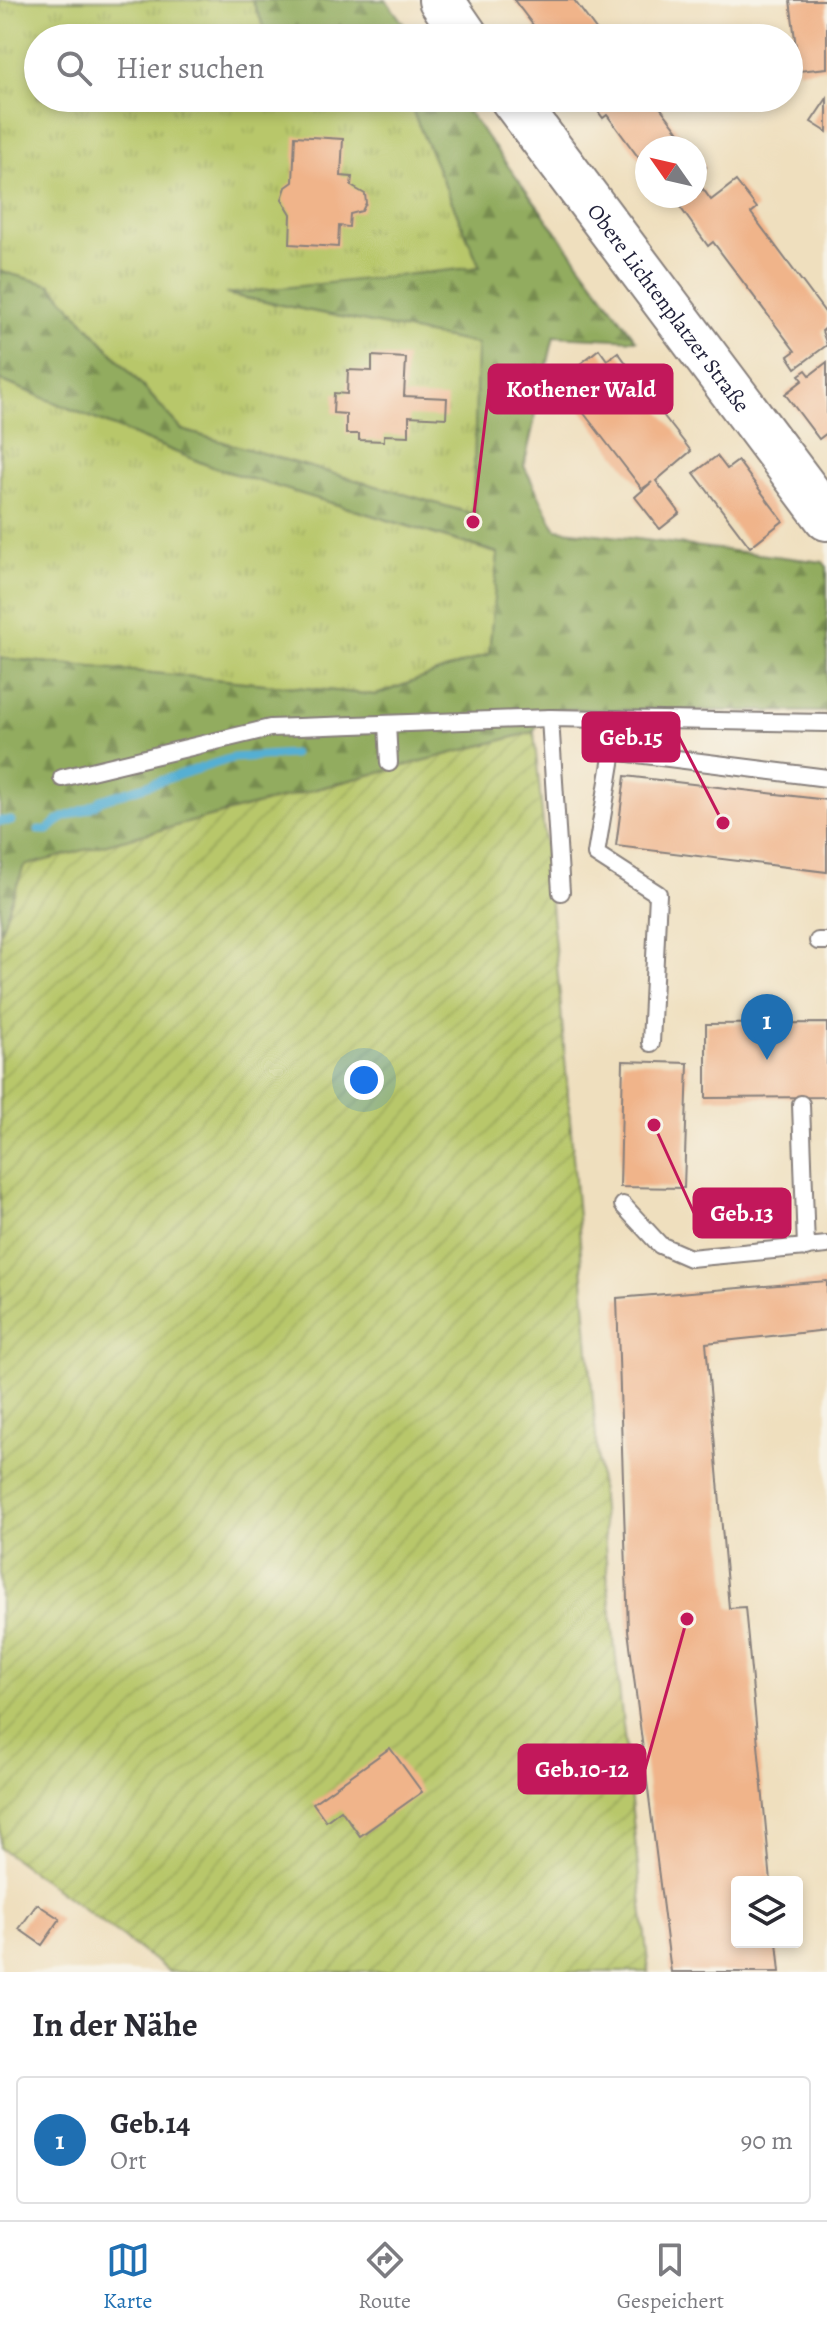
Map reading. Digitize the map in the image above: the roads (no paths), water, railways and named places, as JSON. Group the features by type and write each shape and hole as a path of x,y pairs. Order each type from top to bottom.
{"main road":[{"path":"441,0 457,24"},
{"name":"Obere Lichtenplatzer Straße","path":"522,112 827,518"}],"lane":[{"path":"550,718 561,892"},
{"path":"62,778 270,728 550,718 827,723"},
{"path":"387,724 389,763"},
{"path":"651,1043 658,894 596,854 613,751 827,778"},
{"path":"801,1104 806,1248"},
{"path":"623,1205 660,1245 690,1258 827,1245"}],"waterway":[{"path":"39,830 48,830 61,819 88,809 101,800 232,758 293,754"},
{"path":"0,821 11,821"}],"place":[{"name":"Kothener Wald","path":"473,522"},
{"name":"Geb.15","path":"723,823"},
{"name":"Geb.14","path":"767,1060"},
{"name":"Geb.13","path":"654,1125"},
{"name":"Geb.10-12","path":"687,1619"}]}
